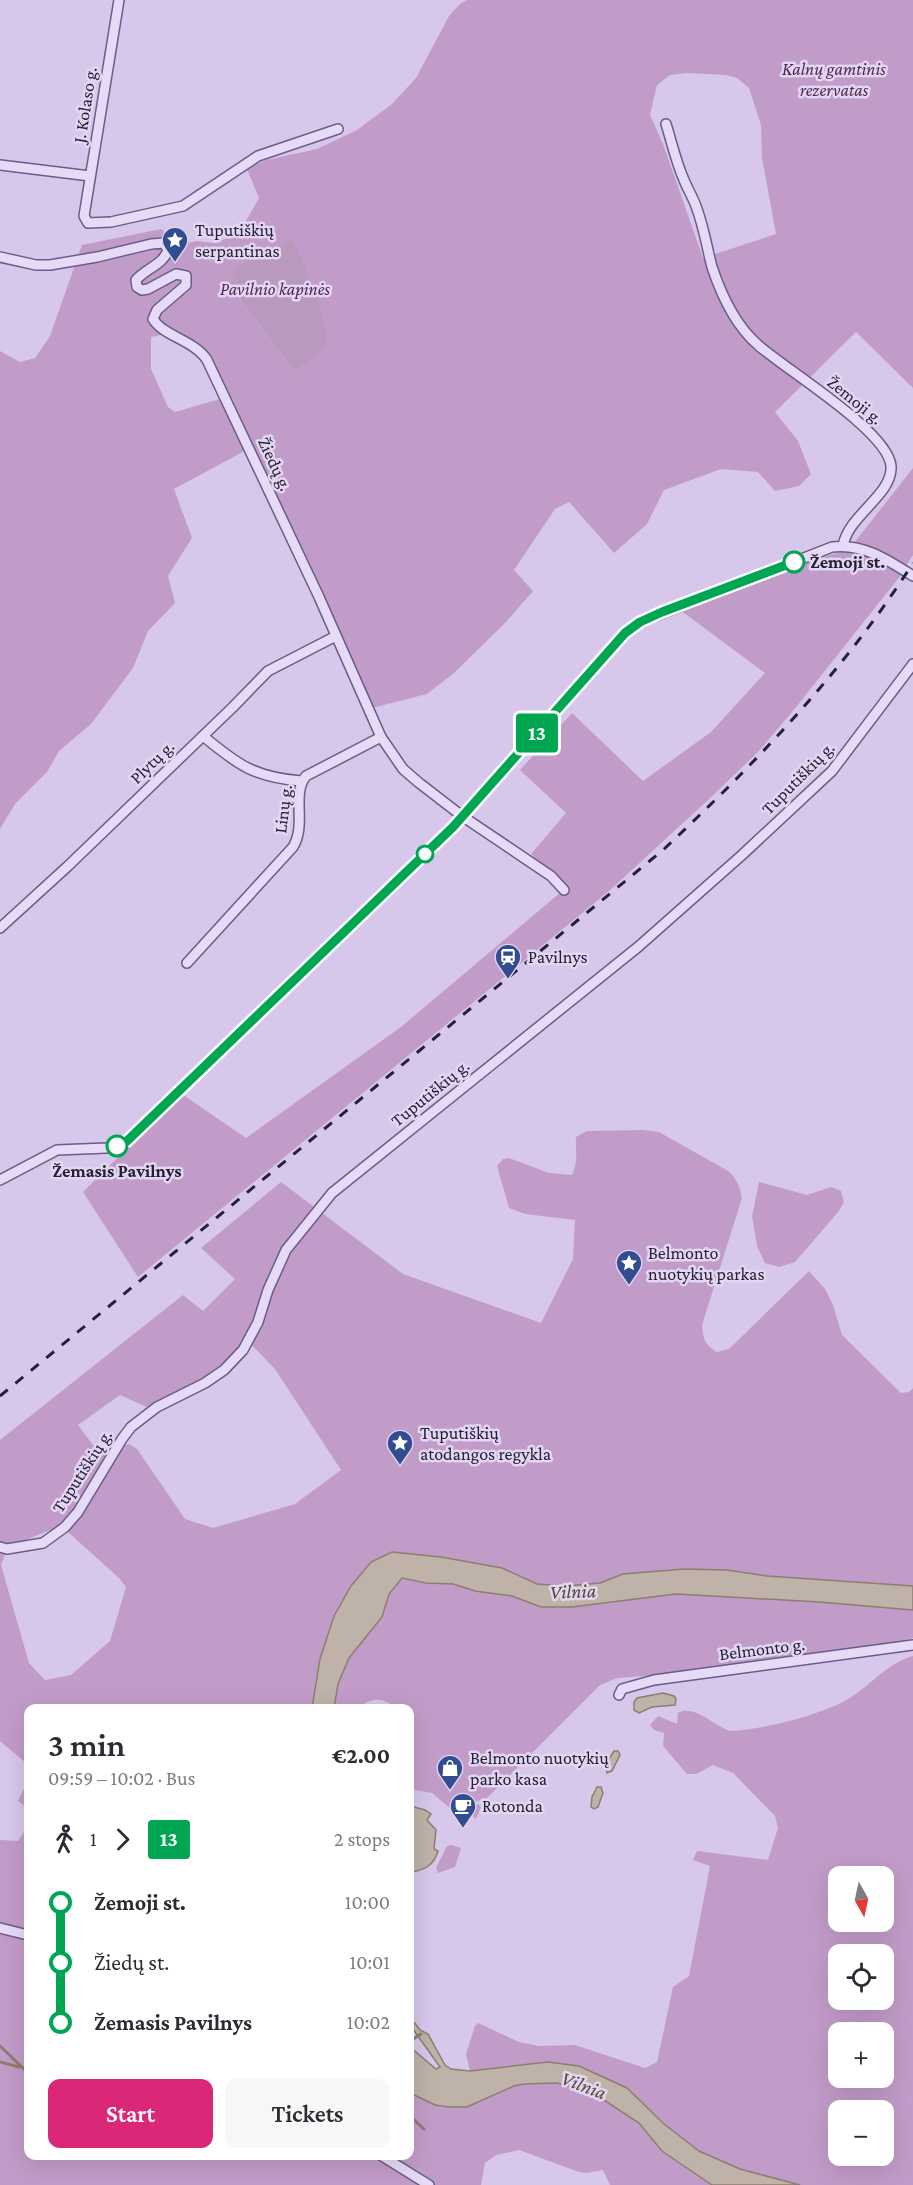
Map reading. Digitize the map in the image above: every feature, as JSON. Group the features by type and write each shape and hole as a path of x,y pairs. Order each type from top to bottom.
{"street":[{"name":"J. Kolaso g.","path":"119,0 84,216 88,224 173,210 188,203 258,156 338,129"},
{"name":"Žemoji g.","path":"666,124 683,179 698,211 717,282 740,322 756,344 852,415 875,437 889,457 891,475 884,488 846,532 843,546"},
{"path":"0,165 90,176"},
{"name":"Žiedų g.","path":"0,257 36,265 50,265 164,243 168,250 166,256 140,275 136,280 137,286 142,290 148,289 176,274 186,276 186,285 158,310 153,319 158,326 190,343 207,360 381,737 403,769 462,816 551,876 564,890"},
{"path":"0,1180 57,1150 107,1148 127,1141 448,831 625,633 640,622 820,551 843,546 875,554 913,576"},
{"name":"Plytų g.","path":"0,928 68,866 268,671 336,636"},
{"name":"Tuputiškių g.","path":"0,1547 15,1548 43,1543 66,1527 78,1512 131,1427 157,1407 205,1383 236,1360 258,1322 268,1290 286,1250 332,1193 638,947 742,855 832,771 913,664"},
{"path":"203,736 234,761 250,770 279,779 301,781"},
{"name":"Linų g.","path":"187,963 298,840 301,781 313,771 381,737"},
{"name":"Belmonto g.","path":"619,1695 622,1689 654,1680 913,1645"},
{"path":"0,1928 24,1934"},
{"path":"388,2160 429,2185"}],"green space":[{"name":"Kalnų gamtinis rezervatas","path":"467,0 913,0 913,388 856,332 775,412 798,441 811,474 799,486 775,491 758,472 721,469 664,490 647,524 614,553 569,502 555,509 514,570 533,591 507,621 454,673 427,694 372,708 339,638 311,568 252,447 174,489 192,538 168,576 175,603 148,631 133,668 91,724 59,751 47,772 15,804 0,829 0,351 20,362 35,358 50,336 82,245 161,229 179,245 196,241 215,243 244,231 246,221 259,198 247,169 266,160 317,149 357,130 392,104 416,78 449,16","holes":["687,73 726,75 737,78 749,88 761,125 762,158 776,234 703,258 663,144 650,115 657,85 670,75","236,275 322,349 294,371 227,282","161,335 187,347 201,358 220,399 175,412 168,407 151,369 151,337"]},
{"name":"Pavilnio kapinės","path":"292,239 316,294 325,324 326,338 321,351 294,371 227,282 236,275 233,269"},
{"path":"913,468 913,555 906,566 880,551 854,543"},
{"path":"847,551 873,558 901,575 758,752 609,891 138,1277 83,1192 182,1094 246,1138 401,1027 567,887 531,854 566,813 520,770 572,713 643,781 711,732 765,673 680,610 824,556"},
{"path":"587,1131 659,1132 728,1171 736,1180 742,1198 702,1325 705,1341 710,1347 717,1352 729,1349 809,1271 825,1289 833,1305 842,1335 901,1393 909,1392 913,1388 913,1586 767,1576 727,1570 684,1569 623,1574 600,1583 566,1586 537,1584 502,1568 441,1557 392,1552 371,1562 351,1586 320,1659 313,1704 24,1704 24,1761 0,1741 0,1440 183,1295 203,1311 235,1279 201,1248 281,1182 403,1274 541,1323 573,1259 575,1220 525,1214 509,1208 497,1166 503,1159 509,1158 549,1173 572,1175 576,1160 576,1137","holes":["244,1337 275,1369 341,1470 295,1504 213,1528 185,1519 137,1449 129,1444 111,1447 105,1453 99,1453 78,1425 120,1395 149,1408 211,1373 237,1350","53,1529 68,1532 126,1587 110,1641 71,1675 45,1680 29,1663 1,1565 8,1547"]},
{"path":"759,1182 807,1195 831,1187 841,1191 844,1202 839,1211 795,1262 779,1267 765,1263 757,1246 752,1216"},
{"path":"402,1578 426,1583 453,1584 475,1591 512,1596 541,1607 572,1607 676,1594 819,1602 913,1610 913,1638 884,1646 659,1675 617,1678 600,1685 487,1798 451,1809 432,1793 414,1790 414,1704 391,1704 382,1700 372,1700 363,1704 335,1704 338,1684 349,1658 382,1617 389,1594"},
{"path":"913,1656 913,2185 800,2185 740,2169 699,2151 664,2124 627,2088 492,2068 470,2071 466,2054 478,2023 519,2042 539,2046 575,2045 645,2068 657,2062 673,1987 689,1976 710,1866 693,1860 697,1851 768,1860 778,1828 775,1816 733,1773 713,1765 696,1774 687,1774 663,1746 664,1733 654,1730 650,1725 658,1716 677,1724 678,1713 691,1711 730,1731 773,1725 817,1713 843,1702 894,1664"},
{"path":"24,1788 24,1806 18,1801"},
{"path":"478,1804 481,1807 476,1819 460,1810"},
{"path":"24,1832 24,2160 414,2160 414,2095 467,2107 514,2086 557,2083 581,2089 604,2100 639,2123 663,2151 712,2185 610,2185 603,2170 579,2172 519,2150 496,2155 485,2163 481,2185 0,2185 0,1840 18,1841"},
{"path":"447,1846 461,1848 455,1867 438,1873 436,1868"}],"water":[{"name":"Vilnia","path":"392,1552 441,1557 502,1568 537,1584 566,1586 600,1583 623,1574 684,1569 727,1570 767,1576 913,1586 913,1610 676,1594 572,1607 541,1607 512,1596 475,1591 453,1584 426,1583 402,1578 389,1594 382,1617 349,1658 338,1684 335,1704 313,1704 320,1659 334,1616 351,1586 371,1562"},
{"path":"663,1693 674,1696 675,1705 652,1707 639,1713 634,1710 634,1702 637,1698"},
{"path":"614,1751 618,1751 620,1755 612,1771 607,1773 605,1765"},
{"path":"597,1787 601,1787 603,1793 598,1807 594,1809 591,1807 592,1797"},
{"path":"414,1807 431,1814 427,1820 436,1830 434,1849 438,1851 434,1860 421,1870 414,1871"},
{"name":"Vilnia","path":"414,2022 420,2030 428,2034 445,2065 451,2069 470,2071 548,2062 579,2066 627,2088 664,2124 699,2151 740,2169 800,2185 712,2185 662,2151 639,2123 604,2100 581,2089 557,2083 514,2086 467,2107 435,2105 414,2095 414,2050 436,2069 440,2067 414,2031"}],"waterway":[{"path":"414,2038 421,2034"},
{"path":"0,2046 24,2069"},
{"path":"0,2062 19,2067"},
{"path":"414,2120 424,2129"}],"railway":[{"path":"0,1396 663,850 732,784 797,714 858,641 913,563"}],"bus line":[{"name":"13","path":"117,1146 127,1141 453,827 625,633 640,622 662,612 794,562"}],"place":[{"name":"Tuputiškių serpantinas","path":"175,263"},
{"name":"Žemoji st.","path":"794,562"},
{"name":"Pavilnys","path":"508,980"},
{"name":"Žemasis Pavilnys","path":"117,1146"},
{"name":"Belmonto nuotykių parkas","path":"629,1286"},
{"name":"Tuputiškių atodangos regykla","path":"400,1466"},
{"name":"Belmonto nuotykių parko kasa","path":"450,1791"},
{"name":"Rotonda","path":"463,1829"}]}
